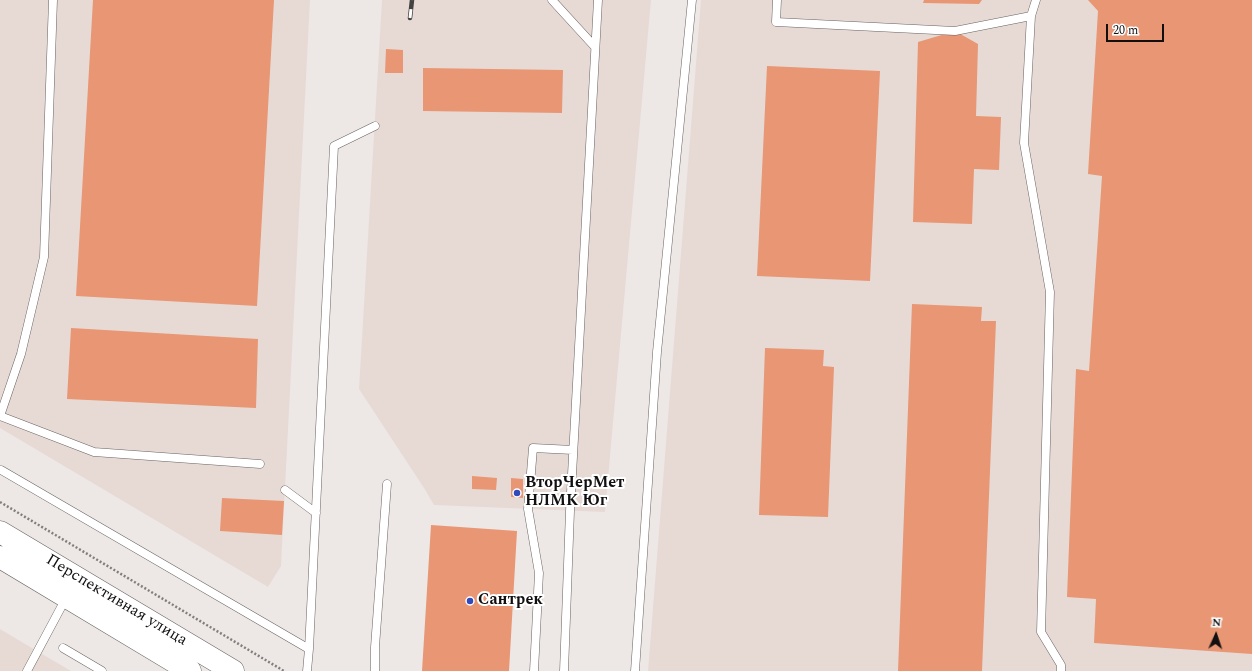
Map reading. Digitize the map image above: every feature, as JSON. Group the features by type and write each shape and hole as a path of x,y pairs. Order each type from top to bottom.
{"main road":[{"name":"Перспективная улица","path":"0,532 72,588 190,663 233,671"},
{"name":"Перспективная улица","path":"0,557 72,588"}],"lane":[{"path":"53,0 44,256 21,354 0,416 94,452 260,464"},
{"path":"552,0 595,47"},
{"path":"564,671 573,450 598,0"},
{"path":"635,671 657,352 692,0"},
{"path":"778,0 776,22 955,30 1031,16"},
{"path":"1036,0 1031,16 1024,142 1050,292 1041,632 1061,665 1061,671"},
{"path":"307,671 334,146 374,126"},
{"path":"534,671 539,573 528,509 533,448 573,450"},
{"path":"1,470 309,649"},
{"path":"375,671 375,647 387,484"},
{"path":"285,490 316,512"},
{"path":"26,671 72,588"},
{"path":"64,648 102,671"}],"path":[{"path":"0,502 284,671"}],"shaded area":[{"path":"0,0 310,0 281,566 268,587 0,428"},
{"path":"382,0 651,0 605,512 434,505 359,389"},
{"path":"701,0 1252,0 1252,671 648,671"},
{"path":"0,629 37,651 71,671 0,671"}],"building":[{"path":"93,0 274,0 257,306 76,296"},
{"path":"924,0 982,0 979,4 923,3"},
{"path":"1088,0 1252,0 1252,654 1094,643 1096,599 1067,597 1076,369 1089,371 1102,176 1088,174 1098,11"},
{"path":"955,31 978,44 976,116 1001,117 999,170 974,169 972,224 913,222 918,42"},
{"path":"386,49 403,50 403,73 385,73"},
{"path":"767,66 880,71 870,281 757,276"},
{"path":"423,68 563,70 562,113 423,111"},
{"path":"912,304 982,307 981,321 996,321 982,671 898,671"},
{"path":"71,328 258,339 256,408 67,399"},
{"path":"765,348 824,350 823,366 834,367 828,517 759,515"},
{"path":"472,476 497,478 496,490 472,489"},
{"name":"ВторЧерМет НЛМК Юг","path":"511,478 523,479 523,498 511,497"},
{"path":"222,498 284,501 282,535 220,531"},
{"name":"Сантрек","path":"431,525 517,531 509,671 422,671"}],"railway":[{"path":"410,18 412,0"}],"place":[{"name":"ВторЧерМет НЛМК Юг","path":"517,493"},
{"name":"Сантрек","path":"470,601"}]}
